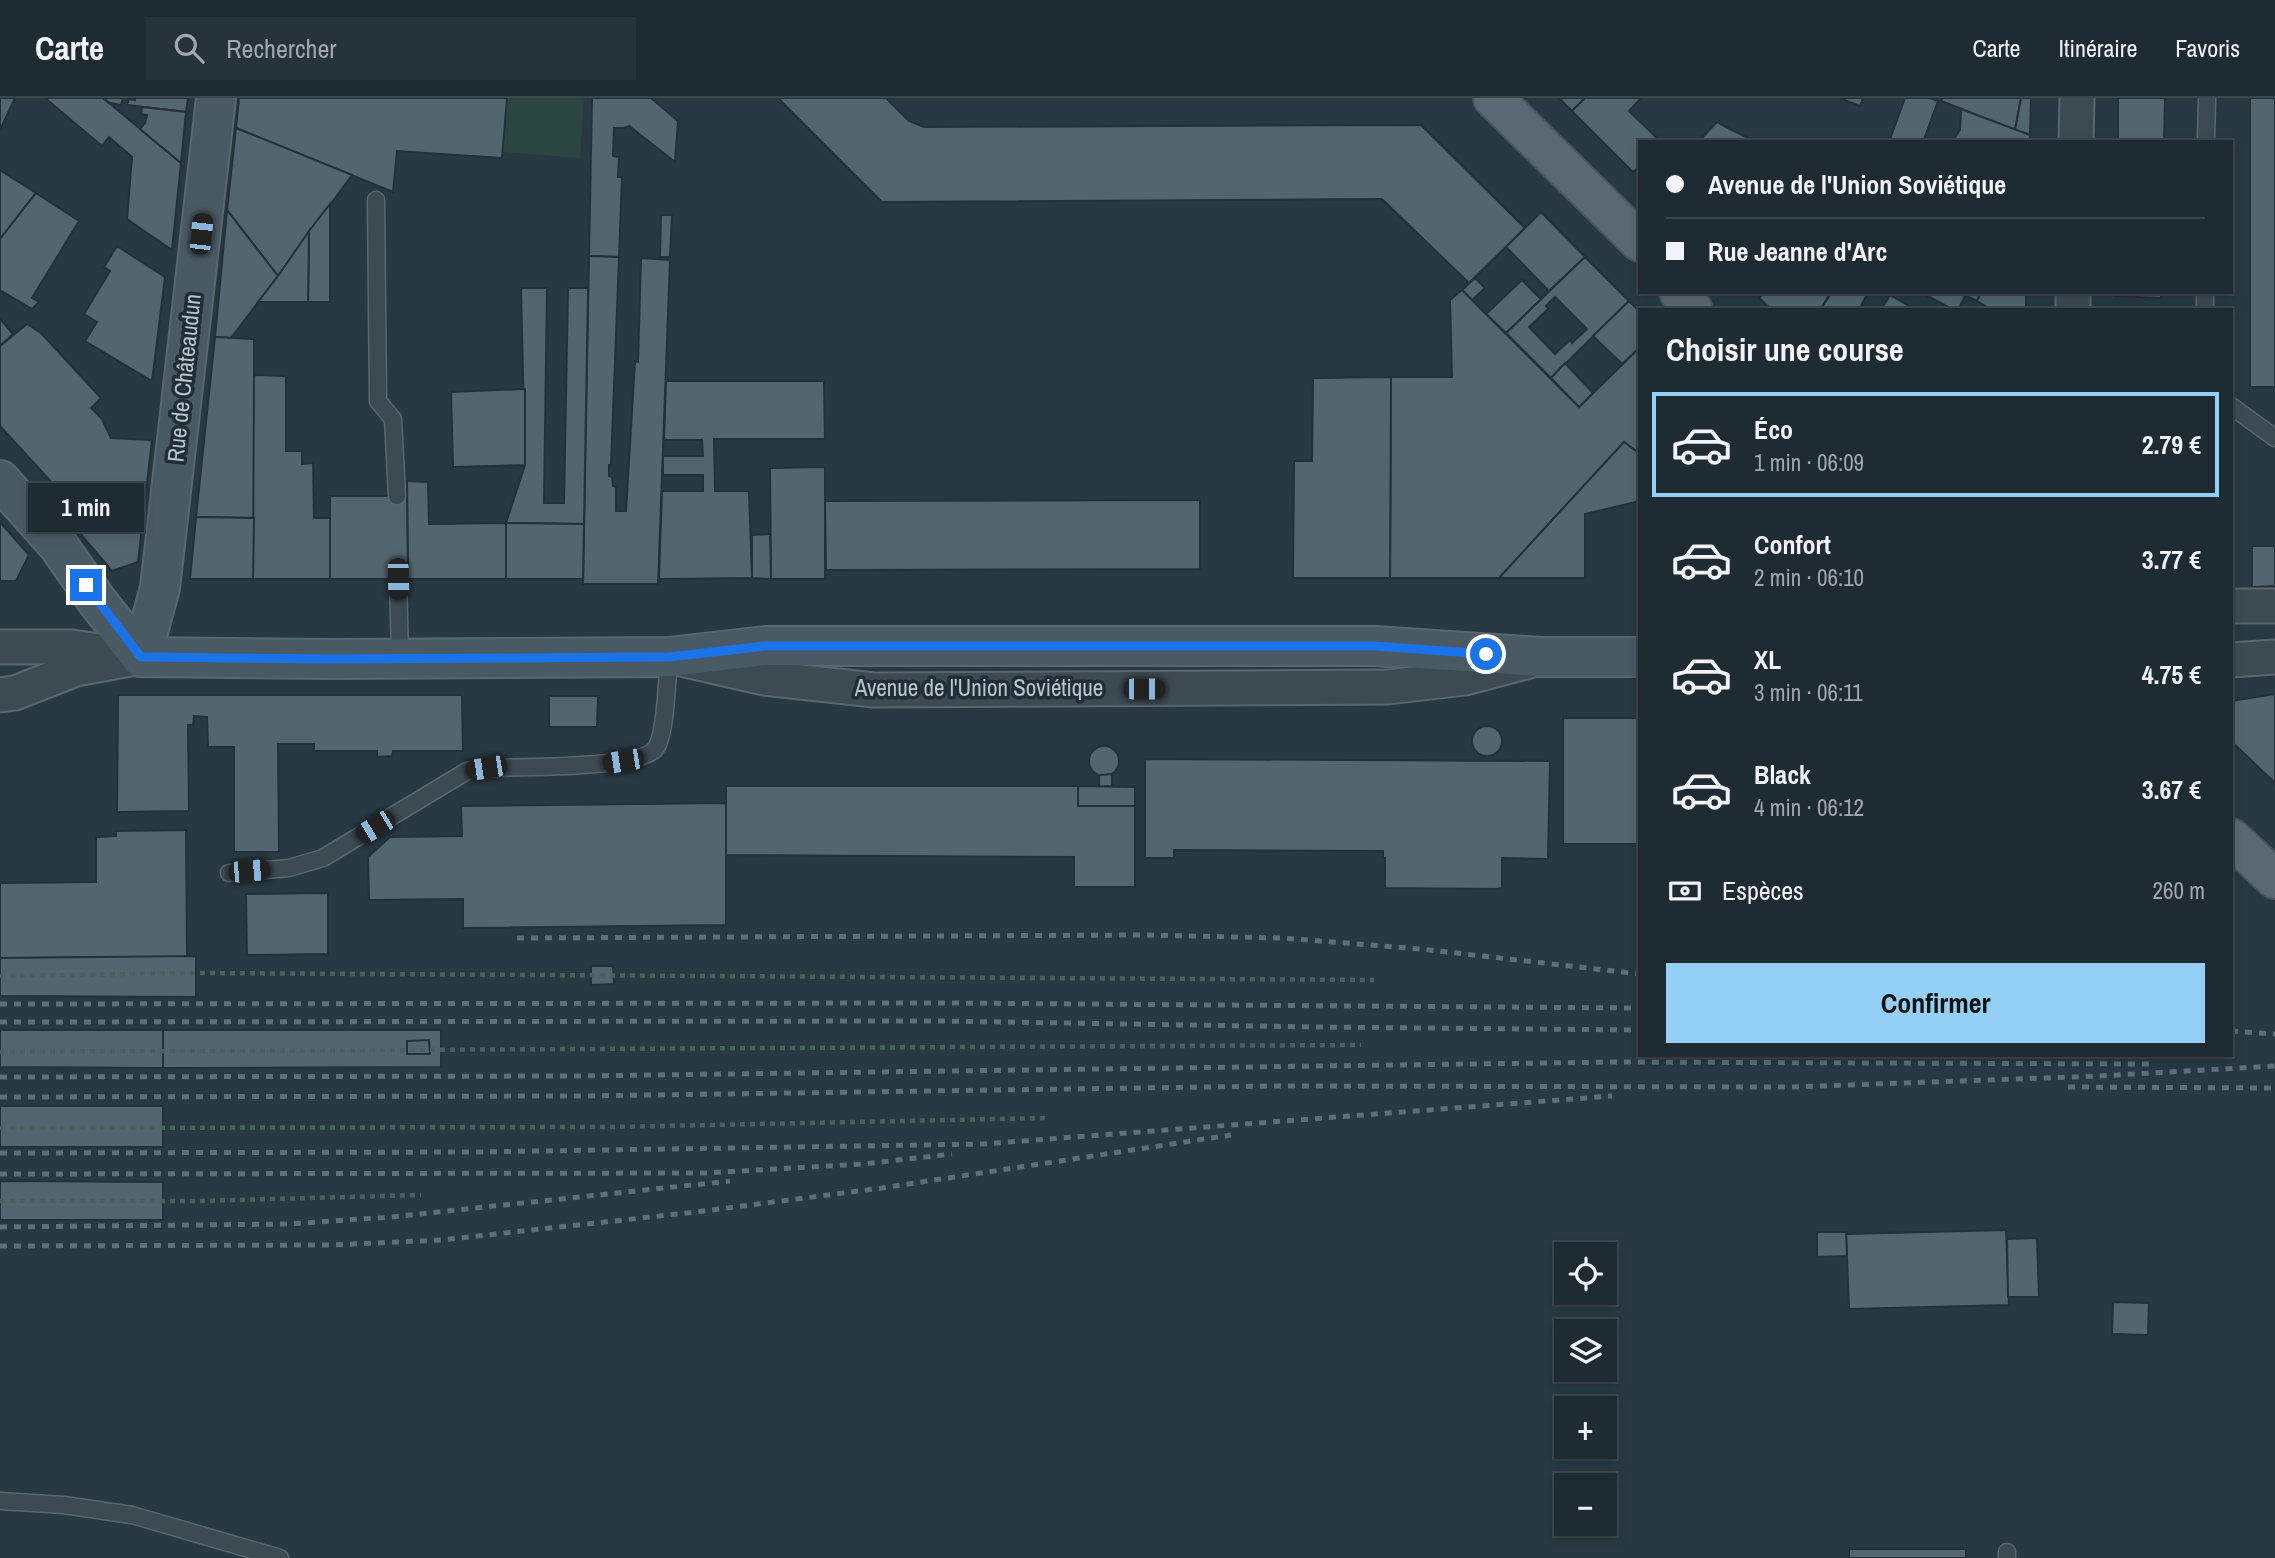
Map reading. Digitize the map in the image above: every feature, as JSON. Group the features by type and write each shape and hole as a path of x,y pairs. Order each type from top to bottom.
{"main road":[{"path":"1493,98 1638,240"},
{"path":"1681,294 1691,308"},
{"path":"2233,840 2275,879"}],"street":[{"name":"Rue de Châteaudun","path":"141,657 160,588 216,98"},
{"path":"2076,140 2077,98"},
{"path":"0,480 58,545 141,657"},
{"path":"2233,606 2275,606"},
{"name":"Avenue de l'Union Soviétique","path":"0,647 72,647 141,657 400,658 669,657 765,646 1375,646 1541,657 1638,657"},
{"name":"Avenue de l'Union Soviétique","path":"0,695 15,693 76,669 141,657"},
{"path":"2233,660 2275,657"}],"lane":[{"path":"2206,140 2207,98"},
{"path":"376,200 378,401 393,419 397,496"},
{"path":"2233,407 2275,438"},
{"path":"398,579 400,658"},
{"path":"229,873 289,868 323,858 467,771 604,764 642,758 656,749 662,735 669,657"},
{"path":"0,1501 64,1505 132,1515 280,1558"}],"path":[{"path":"0,976 201,973 1374,980"},
{"path":"0,1052 1361,1045"},
{"path":"0,1128 613,1127 1046,1118"},
{"path":"0,1201 200,1201 421,1195"}],"green space":[{"path":"507,98 584,98 580,158 503,152"}],"building":[{"path":"0,98 15,98 0,130"},
{"path":"45,98 103,98 181,163 172,250 127,219 132,157 109,137 102,146"},
{"path":"103,98 123,98 121,105 110,103"},
{"path":"188,98 186,112 127,105 129,99"},
{"path":"239,98 507,98 502,158 397,151 393,192 236,128"},
{"path":"592,98 651,98 678,121 675,162 629,126 614,128 613,156 619,157 618,177 622,177 619,257 589,256"},
{"path":"778,98 886,98 909,121 924,127 1421,125 1525,228 1469,283 1382,199 882,202"},
{"path":"1559,98 1585,98 1572,111"},
{"path":"1585,98 1641,98 1629,111 1659,140 1638,140 1638,168 1633,172 1572,111"},
{"path":"1840,98 1863,98 1860,106"},
{"path":"1905,98 1930,98 1938,101 1924,140 1890,140"},
{"path":"1942,98 2021,98 2015,130 1941,101"},
{"path":"2021,98 2031,98 2030,135 2015,130"},
{"path":"2118,98 2165,98 2164,140 2118,140"},
{"path":"2250,98 2275,98 2275,387 2250,387"},
{"path":"142,107 186,112 181,163 140,129 147,115 141,114"},
{"path":"1961,109 2030,135 2030,140 1953,140 1960,130"},
{"path":"1717,122 1752,140 1700,140"},
{"path":"236,128 352,175 278,276 227,210"},
{"path":"0,170 36,193 0,239"},
{"path":"36,193 79,221 32,298 39,302 32,309 0,290 0,239"},
{"path":"330,204 330,302 308,302 309,231"},
{"path":"227,210 278,276 231,338 215,337"},
{"path":"1541,212 1585,257 1549,291 1506,247"},
{"path":"661,215 672,215 670,257 660,257"},
{"path":"309,231 308,302 258,302 278,276"},
{"path":"117,246 165,277 152,381 85,341 97,322 84,314 110,271 104,267"},
{"path":"589,256 619,257 609,465 609,476 616,487 616,511 626,511 635,361 638,362 641,258 670,260 658,584 583,584"},
{"path":"1585,257 1629,301 1551,378 1506,333","holes":["1555,297 1587,329 1555,354 1529,327 1548,309 1546,306"]},
{"path":"1475,278 1485,288 1472,300 1462,290"},
{"path":"1522,280 1541,299 1506,333 1486,314"},
{"path":"521,288 547,288 544,503 564,503 568,288 588,288 584,524 506,523 525,465"},
{"path":"1462,290 1579,407 1638,349 1638,452 1624,442 1499,578 1390,578 1391,377 1452,377 1450,300"},
{"path":"1762,294 1830,294 1821,308 1770,308 1759,298"},
{"path":"1831,294 1867,294 1860,308 1821,308"},
{"path":"1924,294 1965,296 1959,308 1950,308"},
{"path":"1962,294 1978,294 1980,295 1977,301"},
{"path":"1980,294 2026,294 2026,308 1989,308 1977,301"},
{"path":"2161,294 2161,298 2115,296"},
{"path":"1890,295 1913,308 1882,308"},
{"path":"1629,301 1638,310 1638,349 1622,364 1593,336"},
{"path":"0,319 13,334 0,346"},
{"path":"27,324 41,333 101,398 91,408 102,419 111,438 152,440 138,562 112,571 67,518 76,509 0,426 0,346"},
{"path":"215,337 254,339 254,518 196,517"},
{"path":"1565,363 1593,393 1579,407 1551,378"},
{"path":"254,375 286,376 286,451 302,451 302,464 313,463 314,518 330,518 330,579 253,579"},
{"path":"1391,377 1390,578 1293,578 1294,461 1312,461 1313,378"},
{"path":"666,381 824,381 825,439 714,439 715,491 749,491 752,578 659,579 662,491 703,491 703,475 663,475 663,456 703,456 702,440 664,440"},
{"path":"525,389 525,465 453,467 451,392"},
{"path":"1624,442 1638,452 1638,501 1585,514 1585,578 1499,578"},
{"path":"825,467 825,579 771,579 770,468"},
{"path":"407,481 428,482 429,524 506,523 506,579 408,579"},
{"path":"330,496 407,496 408,579 330,579"},
{"path":"1200,500 1200,569 826,570 825,501"},
{"path":"196,517 254,518 253,579 190,579"},
{"path":"0,522 29,555 16,581 0,581"},
{"path":"506,523 584,524 583,579 506,579"},
{"path":"770,534 771,579 752,578 752,535"},
{"path":"2252,546 2275,546 2275,586 2252,587"},
{"path":"2275,694 2275,783 2233,743 2233,701"},
{"path":"118,695 462,695 463,751 393,751 392,756 377,757 377,751 314,751 314,744 278,744 279,852 234,852 234,747 208,747 207,717 194,716 193,725 188,725 189,811 117,812"},
{"path":"549,696 598,696 597,727 549,727"},
{"path":"1563,718 1638,718 1638,844 1563,844"},
{"path":"1487,726 1497,731 1502,741 1497,751 1487,756 1477,751 1472,741 1477,731"},
{"path":"1104,746 1115,750 1119,761 1115,772 1104,776 1093,772 1089,761 1093,750"},
{"path":"1145,759 1550,761 1548,859 1502,858 1502,888 1497,889 1385,888 1383,851 1174,850 1174,858 1145,858"},
{"path":"1112,774 1112,786 1099,787 1099,775"},
{"path":"726,786 1078,786 1078,806 1135,806 1135,887 1074,887 1074,857 726,855"},
{"path":"1078,786 1135,787 1135,806 1078,806"},
{"path":"726,803 726,925 463,928 463,899 369,900 368,857 390,837 462,836 461,806"},
{"path":"186,830 187,957 0,958 0,883 96,882 96,837 116,836 116,831"},
{"path":"328,893 328,954 247,955 246,894"},
{"path":"196,956 196,997 0,996 0,958"},
{"path":"591,966 613,966 614,984 591,985"},
{"path":"0,1030 163,1030 163,1068 0,1067"},
{"path":"163,1030 441,1030 441,1067 163,1068"},
{"path":"429,1040 430,1054 407,1054 407,1041"},
{"path":"0,1106 163,1106 163,1147 0,1147"},
{"path":"0,1181 163,1182 163,1220 0,1220"},
{"path":"2006,1230 2009,1305 1849,1309 1846,1234"},
{"path":"1817,1232 1846,1232 1847,1256 1817,1257"},
{"path":"2037,1238 2039,1297 2008,1297 2007,1239"},
{"path":"2113,1302 2149,1303 2148,1335 2112,1334"},
{"path":"1849,1549 1966,1549 1966,1558 1849,1558"}],"railway":[{"path":"517,938 1143,935 1282,938 1421,949 1638,974"},
{"path":"0,1004 942,1003 1638,1008"},
{"path":"0,1022 940,1021 1638,1030"},
{"path":"2233,1031 2275,1034"},
{"path":"0,1077 578,1076 1617,1062 2149,1064"},
{"path":"0,1097 581,1096 1276,1086 1793,1087 2099,1076 2275,1066"},
{"path":"2068,1087 2275,1088"},
{"path":"0,1153 476,1152 983,1144 1612,1096"},
{"path":"0,1246 332,1245 441,1240 882,1188 1231,1135"},
{"path":"0,1174 705,1173 863,1164 952,1154"},
{"path":"0,1227 288,1224 391,1217 730,1181"}],"route":[{"path":"86,585 141,657 669,657 765,646 1375,646 1486,654"}]}
